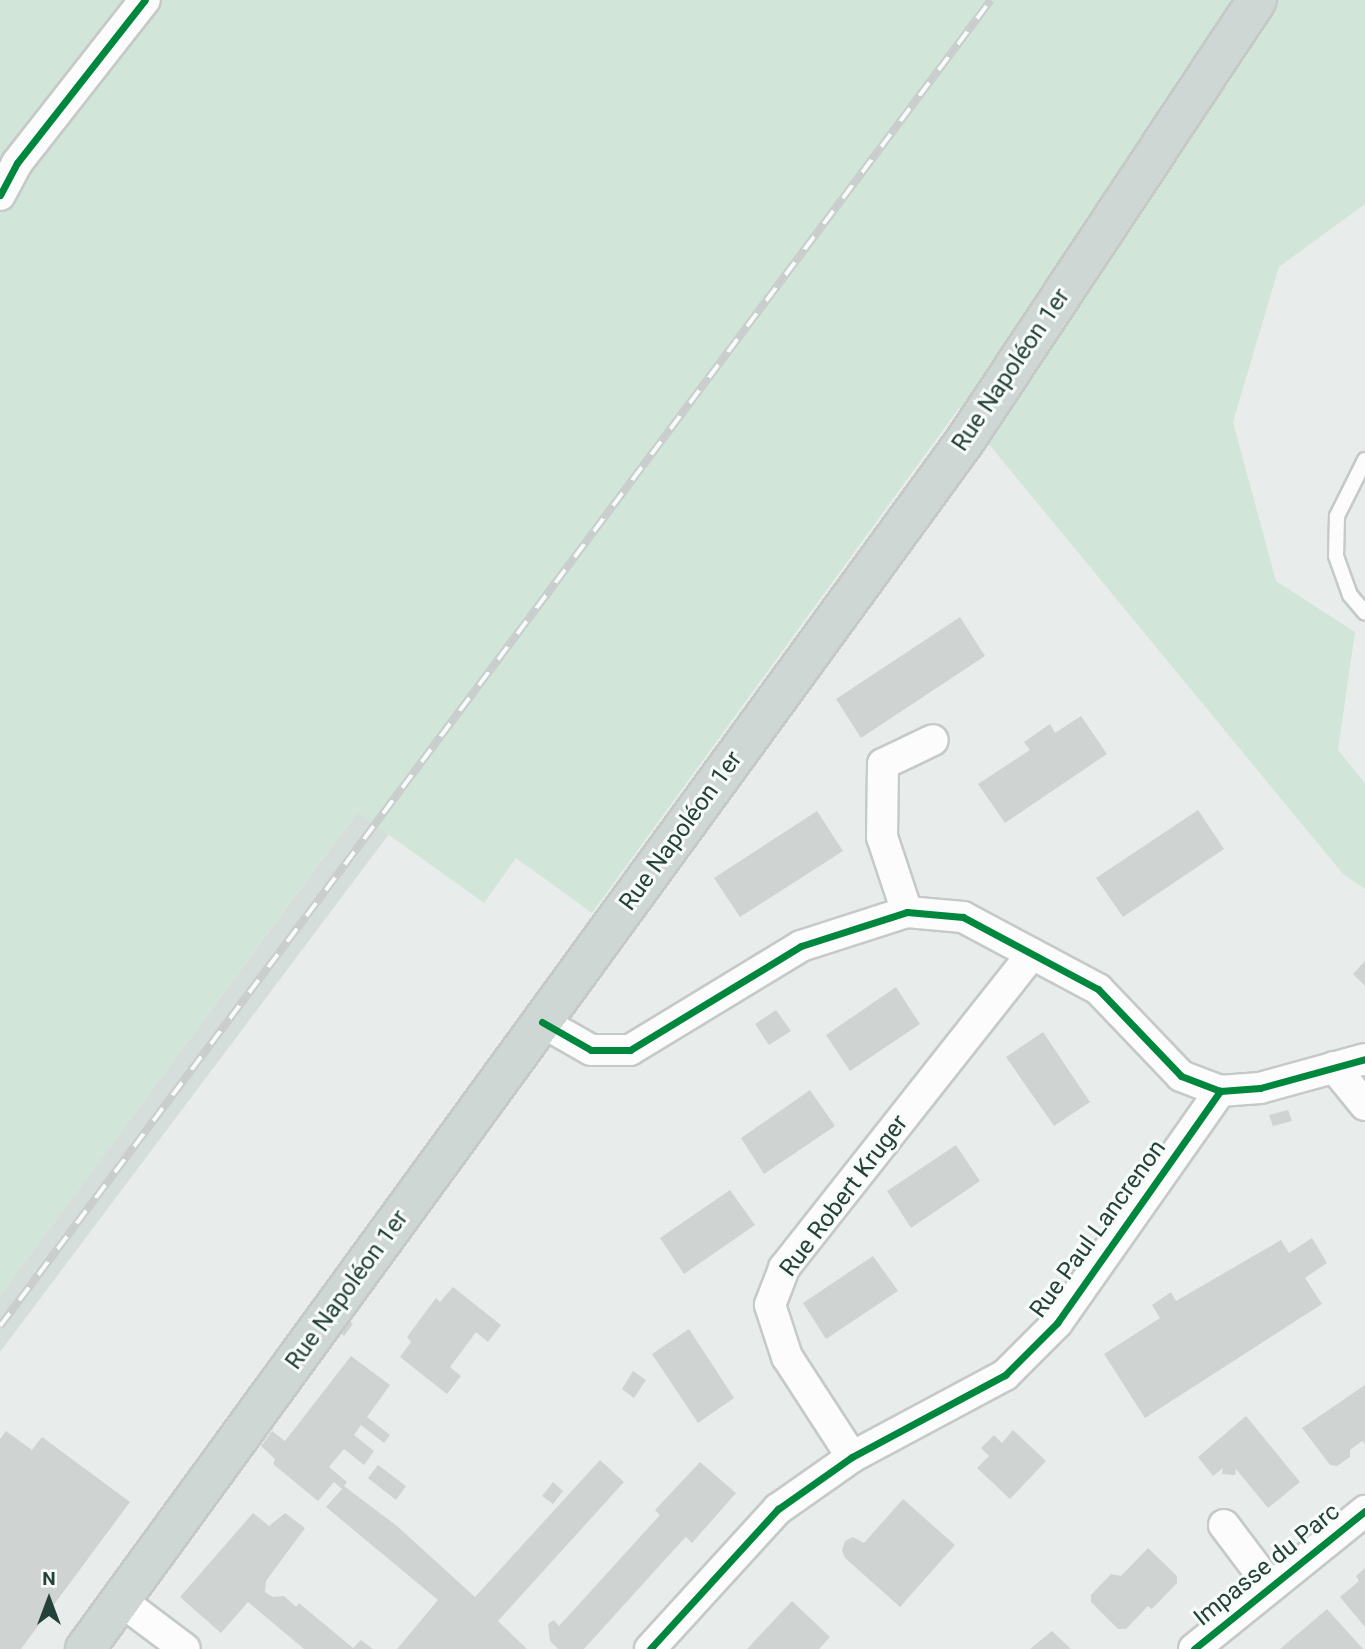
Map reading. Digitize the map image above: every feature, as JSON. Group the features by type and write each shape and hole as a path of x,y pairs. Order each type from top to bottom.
{"main road":[{"name":"Rue Napoléon 1er","path":"86,1649 957,453 1257,0"}],"street":[{"path":"0,195 17,163 145,0"},
{"path":"907,912 882,837 883,764 933,740"},
{"path":"542,1022 591,1050 630,1050 801,946 907,912 963,917 1098,989 1181,1076 1220,1091 1261,1088 1365,1059"},
{"name":"Rue Robert Kruger","path":"852,1457 787,1357 770,1305 784,1268 1032,954"},
{"path":"1334,1067 1365,1105"},
{"name":"Rue Paul Lancrenon","path":"650,1649 778,1509 852,1457 1004,1375 1048,1332 1220,1091"},
{"name":"Impasse du Parc","path":"1194,1649 1365,1511"},
{"name":"Impasse du Parc","path":"1224,1525 1270,1586"},
{"path":"120,1600 185,1649"}],"lane":[{"path":"1365,460 1337,516 1336,556 1350,595 1365,613"}],"shaded area":[{"path":"358,811 389,834 0,1352 0,1295"}],"green space":[{"path":"0,0 1365,0 1365,204 1279,267 1233,422 1276,581 1355,632 1338,750 1365,783 1365,889 1343,874 959,408 592,913 516,858 484,903 357,812 0,1295"}],"building":[{"path":"960,617 985,656 861,738 836,699"},
{"path":"1081,716 1107,754 1005,823 978,784 1030,750 1024,742 1050,724 1055,733"},
{"path":"1198,810 1224,849 1123,917 1096,878"},
{"path":"817,811 843,851 740,917 714,878"},
{"path":"1365,961 1365,986 1353,974"},
{"path":"896,987 920,1024 850,1071 826,1035"},
{"path":"776,1010 791,1031 769,1045 755,1024"},
{"path":"1043,1032 1090,1102 1054,1126 1006,1057"},
{"path":"810,1090 835,1126 764,1174 741,1138"},
{"path":"1288,1110 1292,1121 1273,1126 1269,1115"},
{"path":"956,1145 980,1181 911,1228 887,1191"},
{"path":"730,1190 755,1225 684,1274 660,1238"},
{"path":"1312,1238 1327,1263 1305,1278 1322,1304 1145,1418 1104,1354 1160,1318 1152,1305 1171,1292 1176,1301 1281,1240 1289,1253"},
{"path":"873,1256 898,1291 826,1339 803,1303"},
{"path":"453,1287 501,1325 488,1342 476,1332 450,1367 461,1376 447,1394 400,1357 411,1342 407,1337 436,1298 440,1302"},
{"path":"346,1319 353,1324 344,1336 336,1330"},
{"path":"689,1329 734,1398 698,1423 652,1354"},
{"path":"351,1356 390,1385 367,1417 390,1435 384,1443 361,1425 354,1435 374,1451 364,1465 344,1449 329,1467 347,1482 344,1486 397,1526 475,1597 600,1460 624,1482 498,1621 527,1649 397,1649 438,1600 326,1507 342,1489 334,1482 318,1501 273,1464 275,1459 261,1446 272,1431 285,1441"},
{"path":"633,1371 646,1380 634,1398 622,1389"},
{"path":"1365,1385 1365,1444 1362,1441 1350,1450 1350,1457 1337,1466 1330,1465 1302,1428"},
{"path":"1246,1416 1300,1482 1268,1508 1236,1469 1235,1475 1222,1474 1223,1468 1213,1476 1198,1457"},
{"path":"1013,1430 1046,1461 1010,1499 977,1468 989,1456 981,1448 994,1435 1002,1443"},
{"path":"6,1431 32,1450 42,1437 130,1502 21,1649 0,1649 0,1439"},
{"path":"700,1462 736,1493 692,1543 686,1537 680,1543 584,1649 558,1649 550,1641 548,1624 554,1620 559,1626 660,1515 655,1510"},
{"path":"378,1465 406,1486 396,1500 368,1478"},
{"path":"553,1482 563,1491 553,1504 542,1496"},
{"path":"903,1499 955,1545 900,1607 845,1558 842,1550 845,1541 853,1537 864,1543"},
{"path":"253,1513 269,1526 285,1513 305,1528 266,1581 265,1592 273,1597 284,1596 296,1607 299,1603 353,1648 361,1640 373,1649 304,1649 248,1602 221,1633 180,1597"},
{"path":"1148,1548 1177,1576 1177,1583 1152,1609 1148,1606 1126,1629 1118,1629 1091,1602 1091,1595 1111,1574 1121,1576"},
{"path":"1365,1568 1365,1627 1340,1597 1359,1581 1356,1576"},
{"path":"792,1601 830,1637 819,1649 747,1649"},
{"path":"1327,1609 1363,1649 1280,1649"},
{"path":"1052,1631 1071,1649 1030,1649"}],"railway":[{"path":"0,1326 991,0"}],"cycle path":[{"path":"0,195 17,163 145,0"},
{"path":"542,1022 591,1050 630,1050 801,946 907,912 963,917 1098,989 1181,1076 1220,1091 1260,1088 1365,1059"},
{"path":"650,1649 778,1509 852,1457 1005,1375 1057,1323 1220,1091"},
{"path":"1194,1649 1365,1511"}]}
